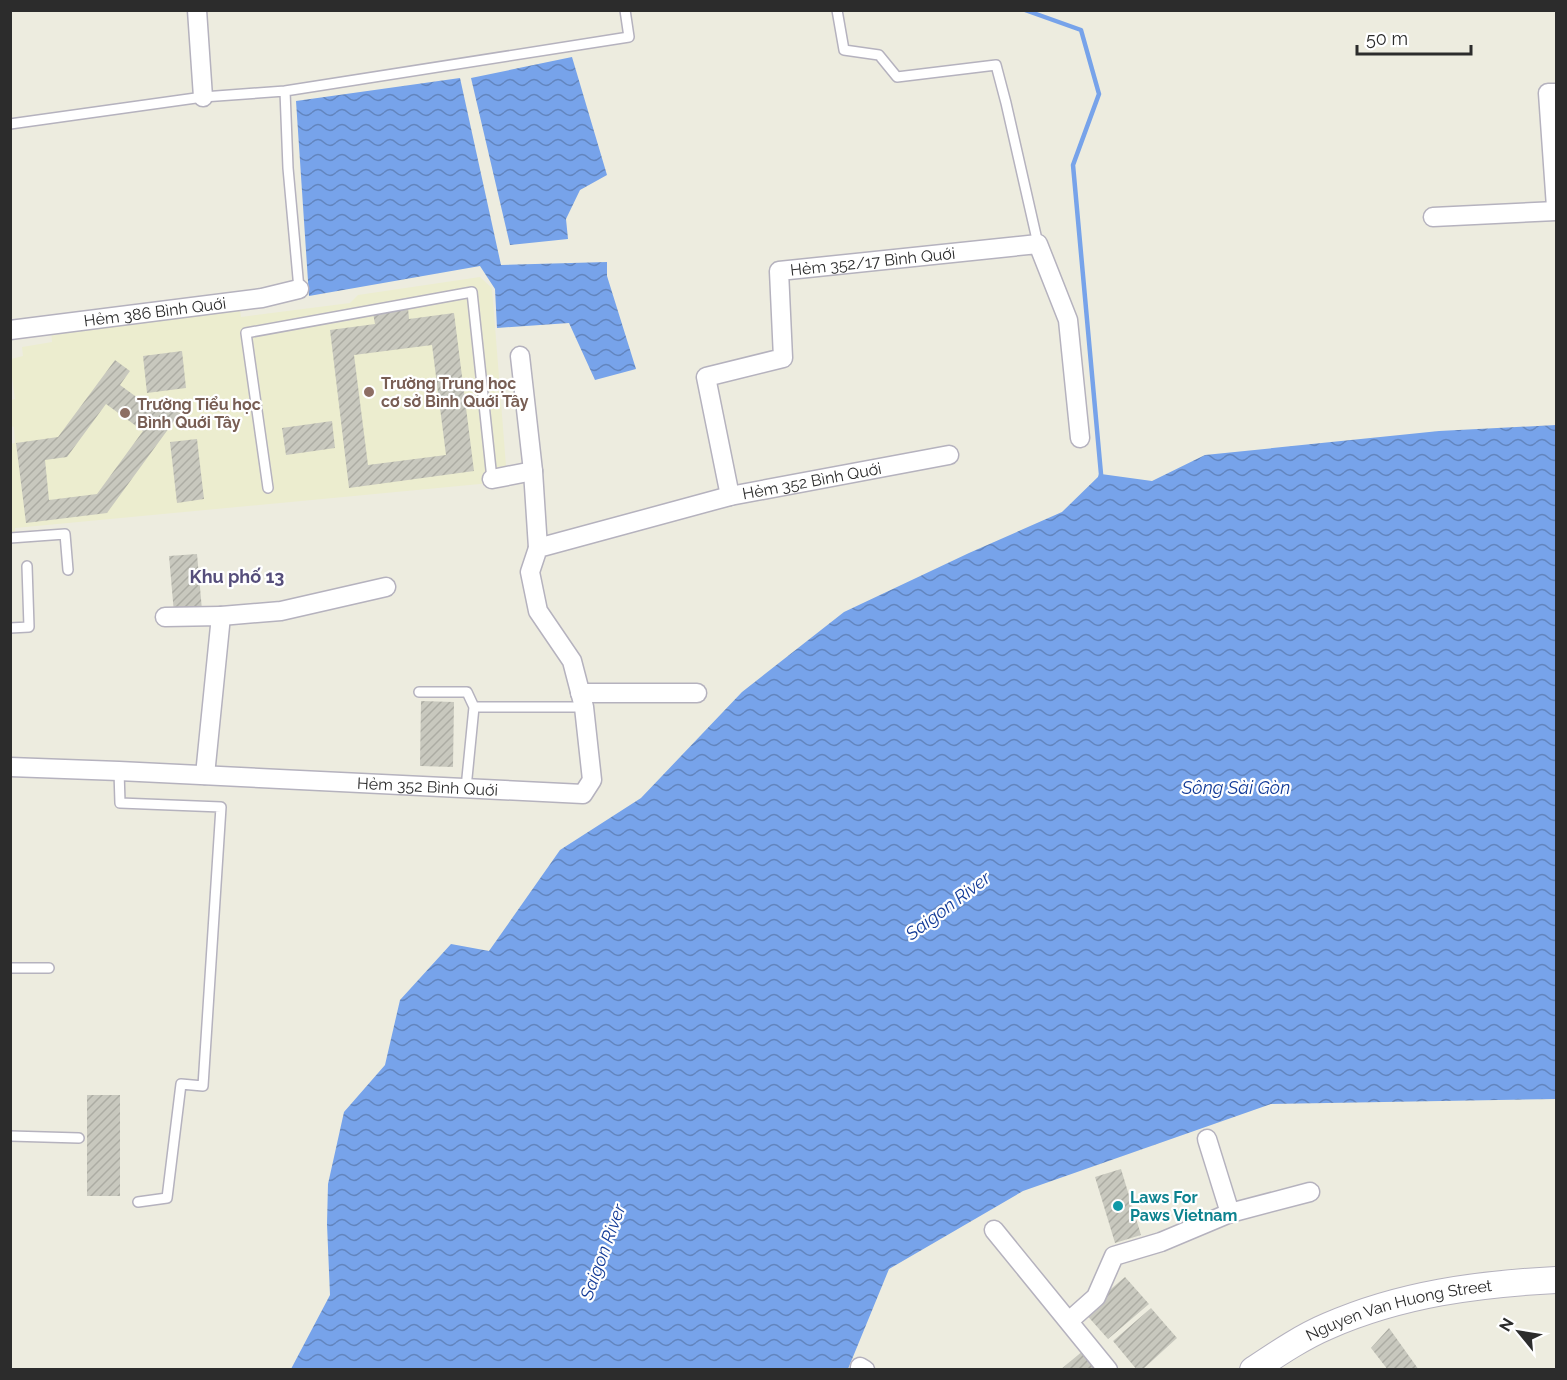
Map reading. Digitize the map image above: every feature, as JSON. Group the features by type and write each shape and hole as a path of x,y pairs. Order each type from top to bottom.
{"main road":[{"name":"Nguyen Van Huong Street","path":"1253,1370 1279,1352 1327,1326 1385,1305 1438,1292 1557,1280"}],"street":[{"path":"197,10 203,98"},
{"path":"1433,217 1557,209 1548,93 1557,93"},
{"path":"1038,244 1068,320 1080,438"},
{"name":"Hẻm 352/17 Bình Quới","path":"730,496 706,377 783,358 779,271 1038,244"},
{"name":"Hẻm 386 Bình Quới","path":"10,330 262,298 299,289"},
{"name":"Hẻm 352 Bình Quới","path":"10,766 583,794 592,780 582,700 572,661 538,611 530,572 538,548 533,471 520,356"},
{"name":"Hẻm 352 Bình Quới","path":"538,548 730,496 949,455"},
{"path":"492,479 533,471"},
{"path":"165,617 220,616 281,611 386,587"},
{"path":"205,775 220,616"},
{"path":"582,700 697,693"},
{"path":"1207,1139 1230,1213"},
{"path":"1068,1321 1096,1297 1114,1256 1161,1242 1230,1213 1310,1192"},
{"path":"994,1230 1108,1370"}],"lane":[{"path":"10,124 203,98 285,91 629,37 625,10"},
{"path":"837,10 844,50 879,55 897,77 996,65 1038,244"},
{"path":"285,91 288,168 299,289"},
{"path":"268,488 246,333 472,292 492,479"},
{"path":"10,538 65,534 68,570"},
{"path":"10,628 29,627 27,566"},
{"path":"420,692 467,692 474,707 466,788"},
{"path":"474,707 582,700"},
{"path":"120,771 120,803 221,807 202,1086 181,1084 167,1198 138,1202"},
{"path":"10,968 49,968"},
{"path":"10,1136 79,1138"}],"shaded area":[{"path":"480,277 492,288 506,466 499,467 501,482 15,528 15,535 11,535 10,444 15,443 14,427 11,426 11,400 15,399 11,359 23,356 22,347 52,342 51,328 239,302 241,317 350,303 358,295"}],"water":[{"path":"572,57 607,175 580,190 566,219 568,239 510,245 471,78"},
{"path":"460,78 501,265 607,262 607,276 636,369 595,380 569,323 497,328 495,289 480,266 309,296 296,101"},
{"name":"Sông Sài Gòn","path":"1556,425 1556,1099 1271,1104 1023,1191 889,1269 848,1369 291,1369 330,1295 328,1184 344,1112 385,1065 400,1000 451,944 489,951 560,850 641,798 742,692 844,612 1062,512 1101,474 1152,481 1205,455 1439,431"}],"building":[{"path":"408,308 409,319 454,313 474,471 349,488 330,330 375,324 373,313","holes":["432,345 446,455 368,465 354,355"]},
{"path":"182,351 186,388 147,393 143,356"},
{"path":"115,360 130,371 120,385 157,412 164,401 180,413 107,513 26,523 16,443 58,437","holes":["106,404 143,431 97,494 49,500 45,460 67,457"]},
{"path":"332,421 335,448 286,455 282,428"},
{"path":"197,439 204,499 177,503 170,442"},
{"path":"197,554 202,610 174,613 169,556"},
{"path":"421,701 454,702 453,767 420,766"},
{"path":"87,1095 120,1095 120,1196 87,1196"},
{"name":"Laws For Paws Vietnam","path":"1121,1169 1141,1235 1115,1243 1095,1177"},
{"path":"1125,1277 1149,1304 1108,1339 1084,1312"},
{"path":"1151,1308 1177,1338 1142,1370 1137,1370 1113,1341"},
{"path":"1389,1328 1419,1370 1388,1370 1371,1348"},
{"path":"1084,1350 1101,1370 1060,1370"}],"waterway":[{"path":"1025,10 1081,30 1099,94 1073,165 1100,479"}],"place":[{"name":"Trường Trung học cơ sở Bình Quới Tây","path":"369,392"},
{"name":"Trường Tiểu học Bình Quới Tây","path":"125,413"},
{"name":"Laws For Paws Vietnam","path":"1118,1206"}],"district":[{"name":"Khu phố 13","path":"237,577"}],"water label":[{"name":"Saigon River","path":"948,906"},
{"name":"Saigon River","path":"603,1252"}]}
